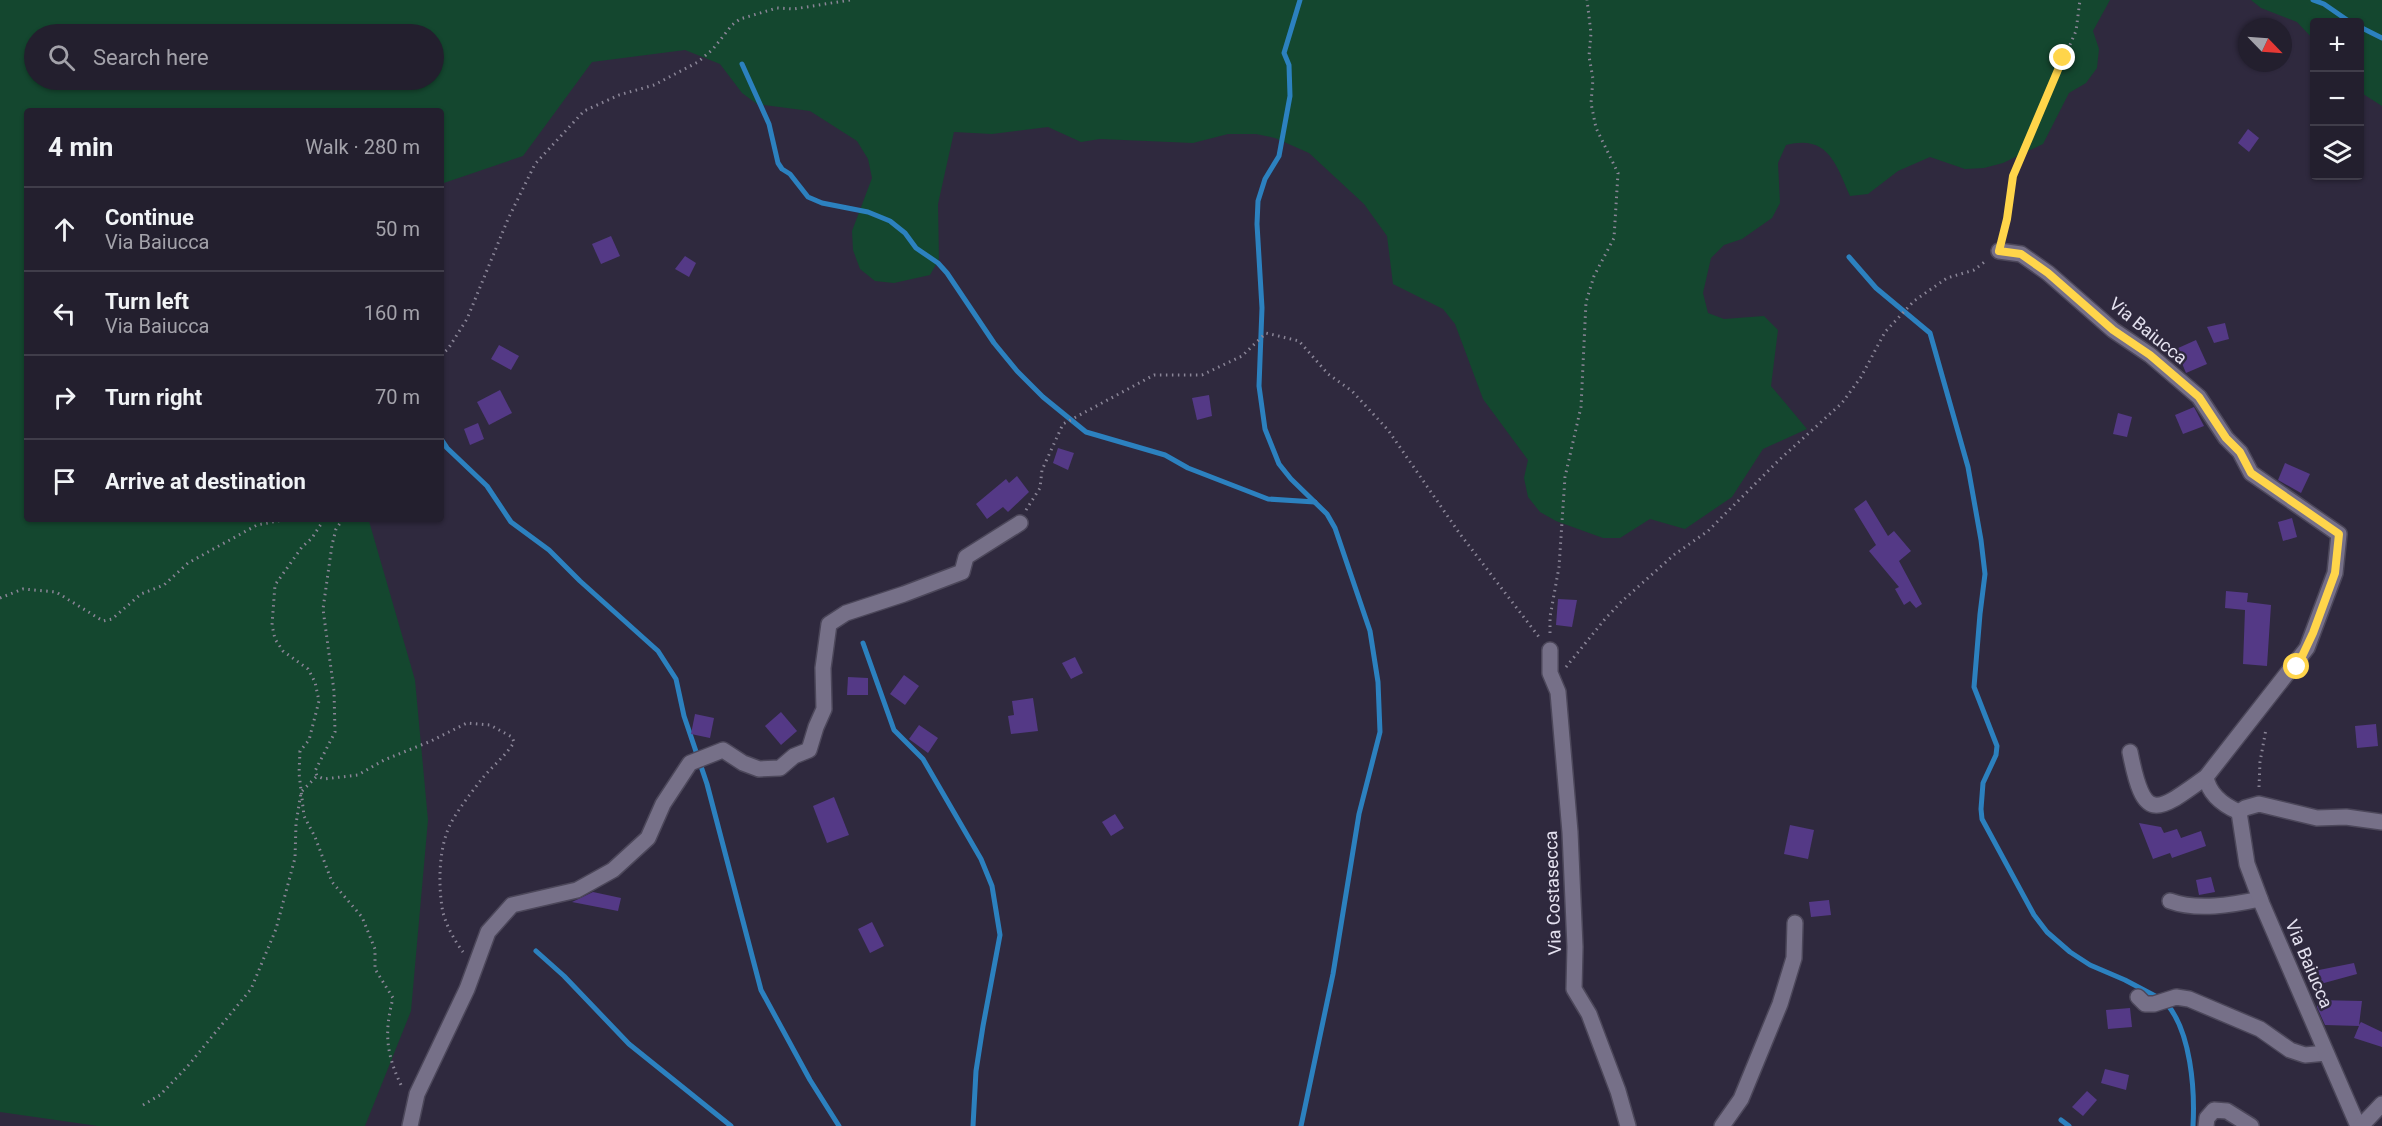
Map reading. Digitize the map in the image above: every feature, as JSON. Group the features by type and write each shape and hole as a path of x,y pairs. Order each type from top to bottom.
{"street":[{"name":"Via Baiucca","path":"1999,251 2021,254 2048,273 2113,330 2150,355 2199,397 2226,438 2240,452 2251,473 2339,534 2335,573 2307,648 2205,777 2171,802 2160,806 2152,805 2141,795 2130,752"},
{"path":"410,1126 417,1094 475,968 488,932 512,905 577,890 612,870 648,838 663,804 690,763 723,750 743,763 759,769 780,768 794,756 809,750 824,709 823,668 830,624 846,613 962,572 966,557 1020,523"},
{"name":"Via Costasecca","path":"1550,650 1550,673 1558,692 1570,832 1575,947 1574,988 1589,1014 1618,1091 1628,1126"},
{"path":"2205,777 2212,794 2226,806 2239,812 2259,804 2317,818 2346,816 2382,822"},
{"name":"Via Baiucca","path":"2239,812 2247,864 2260,899 2360,1126"},
{"path":"2169,901 2184,906 2210,906 2260,899"},
{"path":"1722,1126 1741,1099 1780,1004 1794,958 1795,923"},
{"path":"2138,997 2145,1004 2154,1004 2176,997 2189,999 2260,1029 2290,1050 2305,1054 2326,1053"},
{"path":"2360,1126 2382,1104"},
{"path":"2206,1126 2207,1118 2214,1110 2227,1111 2251,1126"}],"path":[{"path":"444,353 467,319 508,219 535,164 584,111 619,95 654,85 698,62 740,19 777,8 794,9 850,0"},
{"path":"1550,650 1550,617 1559,567 1565,477 1581,407 1586,302 1594,276 1614,237 1618,173 1596,128 1591,103 1593,79 1589,57 1591,33 1587,0"},
{"path":"1550,673 1562,672 1622,601 1675,554 1707,531 1778,461 1842,403 1861,377 1885,332 1914,301 1947,278 1974,270 1999,251 2007,219 2013,176 2076,31 2080,0"},
{"path":"1020,523 1029,503 1040,488 1042,470 1063,424 1154,375 1202,375 1242,356 1266,333 1299,341 1328,374 1352,391 1388,430 1460,534 1550,650"},
{"path":"0,598 23,589 56,592 103,621 112,619 141,594 164,585 188,563 257,525 272,522"},
{"path":"321,522 312,538 302,547 275,585 272,625 275,639 283,651 308,669 315,682 319,701 309,740 300,751 304,816 315,837 332,882 362,917 375,949 375,969 393,998 386,1027 388,1054 404,1091"},
{"path":"341,522 336,529 332,545 323,609 334,691 335,732 315,771 317,776 324,779 358,775 384,760 467,723 490,725 512,737 514,742 452,821 444,839 441,878 442,909 455,942 475,968"},
{"path":"2259,804 2260,762 2268,723"},
{"path":"143,1105 160,1095 187,1067 251,989 276,929 295,858 296,824 301,792 317,776"}],"green space":[{"path":"0,0 2110,0 2093,31 2099,49 2097,68 2086,83 2069,93 2043,144 2003,163 1984,168 1965,169 1930,157 1898,171 1868,194 1850,196 1835,163 1821,148 1812,144 1786,145 1778,163 1780,203 1772,218 1742,239 1724,245 1711,258 1703,293 1708,313 1724,319 1764,316 1778,330 1771,386 1807,429 1763,449 1732,497 1685,529 1650,519 1620,538 1603,538 1556,521 1540,512 1528,497 1524,478 1528,460 1483,399 1455,324 1443,309 1393,284 1387,236 1364,204 1309,153 1275,138 1256,134 1228,134 1193,143 1100,139 1081,142 1048,127 992,134 954,132 938,204 939,259 930,275 894,283 875,281 860,269 853,250 852,231 872,178 868,159 857,141 810,111 757,104 742,93 720,64 685,50 592,62 523,156 444,183 444,108 24,108 24,522 369,522 415,680 428,820 411,1011 365,1126 98,1126 0,1112"},
{"path":"2251,0 2382,0 2382,106 2364,95 2364,18 2310,18 2310,36 2292,18 2261,8"}],"building":[{"path":"2248,129 2259,138 2249,152 2238,143"},
{"path":"611,236 620,256 601,264 592,244"},
{"path":"685,256 696,263 689,277 675,269"},
{"path":"2225,323 2229,339 2214,343 2207,327"},
{"path":"2196,340 2207,364 2186,373 2176,349"},
{"path":"499,345 519,356 511,370 491,359"},
{"path":"500,390 512,413 489,425 477,402"},
{"path":"1209,395 1212,416 1197,420 1192,398"},
{"path":"2194,407 2204,426 2183,434 2175,415"},
{"path":"2118,413 2132,417 2127,437 2113,434"},
{"path":"478,423 484,439 470,445 464,429"},
{"path":"1058,448 1074,453 1068,470 1053,463"},
{"path":"2285,463 2310,474 2301,493 2278,480"},
{"path":"1017,476 1029,492 1008,512 1003,507 987,519 976,504 1006,479 1009,483"},
{"path":"1866,500 1888,536 1894,531 1911,551 1899,561 1922,604 1916,608 1910,601 1904,605 1895,589 1899,587 1869,551 1876,545 1854,509"},
{"path":"2292,518 2297,537 2283,541 2278,522"},
{"path":"2226,591 2248,593 2247,602 2271,605 2267,666 2243,664 2245,610 2225,608"},
{"path":"1558,599 1577,600 1572,627 1556,625"},
{"path":"1075,657 1083,673 1071,679 1062,663"},
{"path":"904,675 919,686 905,705 890,694"},
{"path":"848,677 868,678 868,695 847,695"},
{"path":"1033,698 1038,731 1011,734 1008,716 1014,715 1012,701"},
{"path":"781,712 797,731 781,745 765,726"},
{"path":"695,714 714,718 710,738 691,734"},
{"path":"2376,724 2378,746 2357,748 2355,726"},
{"path":"919,725 938,738 928,753 909,739"},
{"path":"834,797 849,835 827,843 813,806"},
{"path":"1115,814 1124,828 1111,836 1102,822"},
{"path":"2139,823 2161,827 2164,833 2177,829 2181,838 2201,831 2206,846 2172,858 2170,853 2153,859"},
{"path":"1790,825 1814,830 1808,859 1784,854"},
{"path":"2211,877 2215,892 2199,895 2196,880"},
{"path":"593,892 621,898 618,911 572,902"},
{"path":"1829,900 1831,915 1811,917 1809,902"},
{"path":"872,922 884,946 870,953 858,929"},
{"path":"2354,963 2357,974 2313,986 2309,972"},
{"path":"2317,1000 2362,1001 2359,1025 2361,1022 2382,1032 2382,1047 2354,1038 2359,1026 2325,1025 2317,1007"},
{"path":"2130,1008 2132,1027 2108,1029 2106,1010"},
{"path":"2105,1069 2129,1075 2126,1090 2101,1083"},
{"path":"2087,1091 2097,1100 2083,1116 2072,1107"}],"waterway":[{"path":"1300,0 1284,53 1289,65 1290,96 1279,156 1265,179 1258,201 1257,224 1262,308 1259,386 1265,429 1279,464 1327,514 1335,528 1370,631 1378,682 1380,732 1359,814 1333,974 1301,1126"},
{"path":"2313,0 2324,4 2344,18"},
{"path":"2364,29 2382,38"},
{"path":"742,64 769,124 778,163 808,197 822,203 868,212 890,221 905,233 916,248 938,263 947,273 994,343 1017,371 1043,397 1086,432 1165,455 1188,468 1268,499 1315,502"},
{"path":"1849,257 1876,288 1930,333 1968,467 1985,574 1974,687 1997,746 1996,755 1983,783 1982,819 2034,915 2047,932 2070,952 2090,965 2159,998"},
{"path":"444,444 487,486 511,522 549,550 658,651 676,679 684,716 707,784 761,990 810,1080 839,1126"},
{"path":"863,643 894,730 923,759 981,859 992,886 1000,935 976,1071 973,1126"},
{"path":"536,951 564,976 629,1044 731,1126"},
{"path":"2166,1003 2181,1029 2190,1062 2193,1126"},
{"path":"2061,1120 2069,1126"}],"route":[{"path":"2063,58 2013,176 2007,219 1999,251 2021,254 2048,273 2113,330 2150,355 2181,384 2199,397 2226,438 2240,452 2251,473 2339,534 2335,573 2313,633 2297,667"}]}
